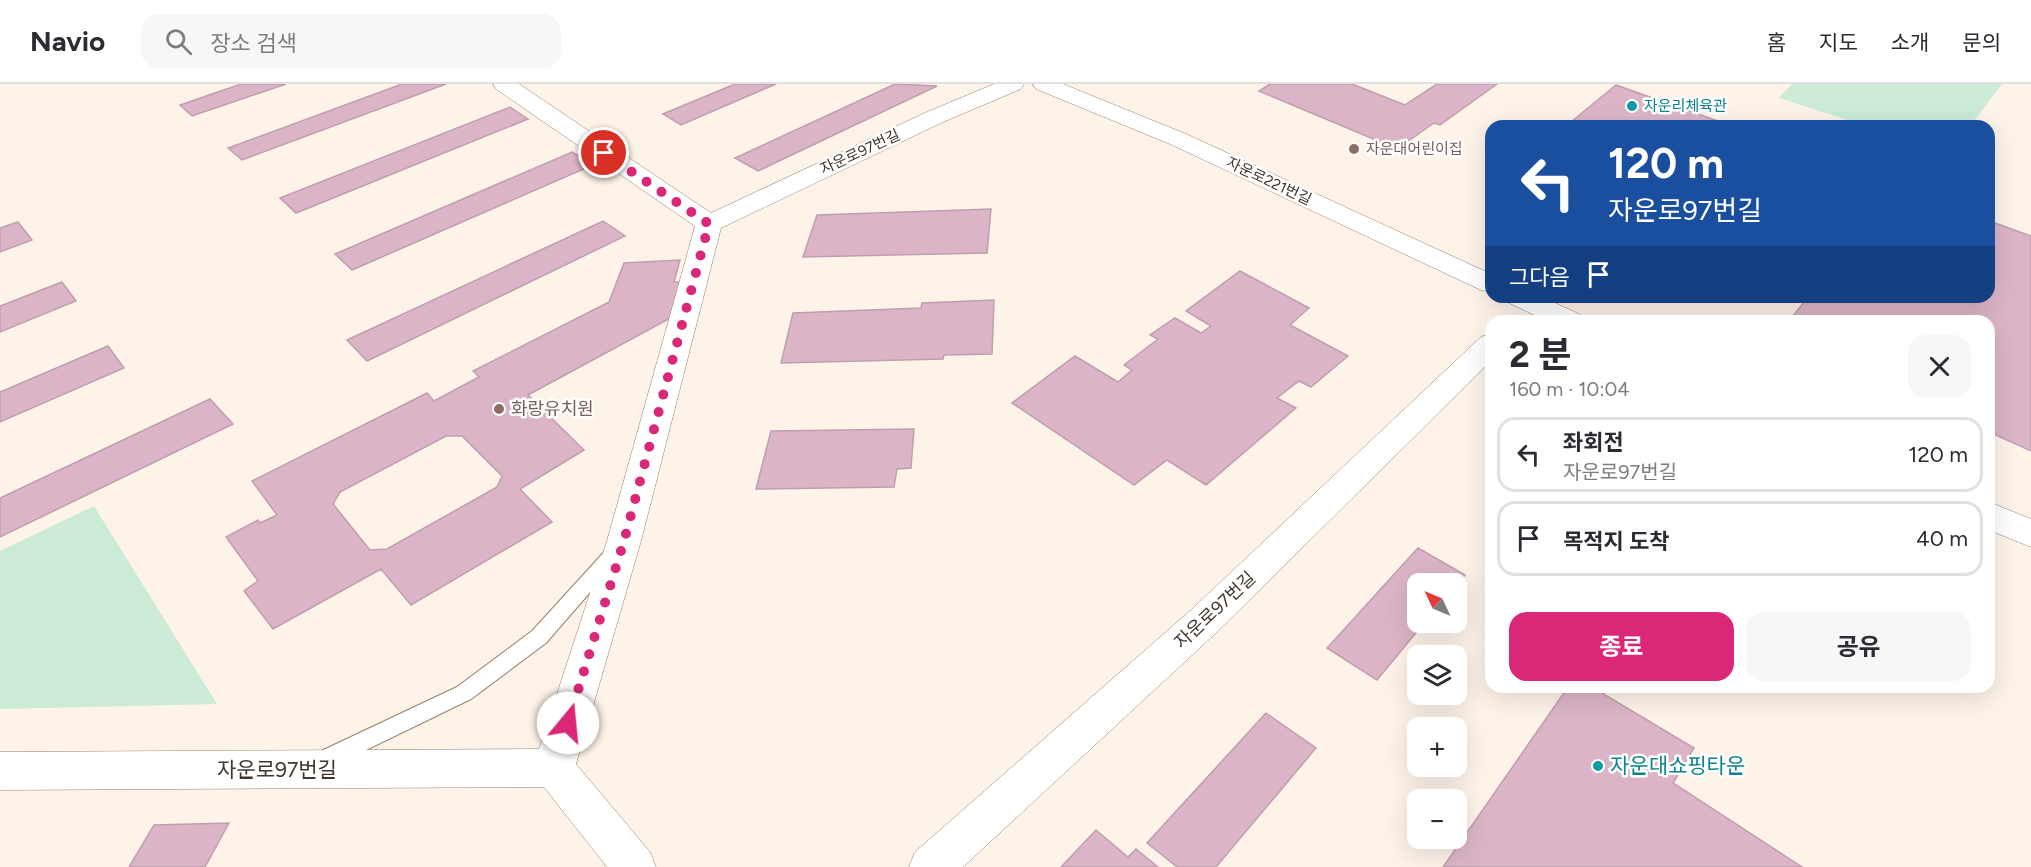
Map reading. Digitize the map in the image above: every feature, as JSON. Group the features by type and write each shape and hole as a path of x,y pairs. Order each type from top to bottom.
{"street":[{"path":"504,84 709,224 624,541 554,768 634,867"},
{"name":"자운로97번길","path":"709,224 935,117 1013,84"},
{"name":"자운로221번길","path":"1044,84 1178,139 1485,281"},
{"path":"1522,307 1550,315"},
{"name":"자운로97번길","path":"931,867 1204,621 1485,350"},
{"path":"1995,517 2031,534"},
{"name":"자운로97번길","path":"0,771 554,768"}],"lane":[{"path":"303,770 464,693 539,637 624,541"}],"green space":[{"path":"1792,84 2002,84 1975,120 1847,120 1779,98"},
{"path":"94,506 217,704 0,709 0,551"}],"building":[{"path":"241,84 286,84 192,116 180,105"},
{"path":"402,84 446,84 242,160 228,148"},
{"path":"735,84 776,84 681,125 663,114"},
{"path":"895,84 937,86 758,171 735,158"},
{"path":"1270,84 1352,84 1405,105 1437,84 1497,84 1440,125 1434,123 1397,149 1259,91"},
{"name":"자운리체육관","path":"1616,85 1715,120 1573,120"},
{"path":"510,107 528,119 296,213 280,198"},
{"path":"572,152 593,165 352,270 335,254"},
{"path":"991,209 987,253 803,257 817,215"},
{"path":"603,221 625,236 367,361 347,340"},
{"path":"18,222 32,240 0,252 0,228"},
{"path":"1995,223 2031,236 2031,451 1995,435 1995,315 1794,315 1803,303 1995,303"},
{"path":"680,260 674,282 682,282 676,315 528,395 584,450 520,489 552,522 411,605 381,569 273,629 244,591 258,581 226,537 258,520 260,523 277,515 252,481 427,393 434,401 479,377 473,371 609,302 624,263","holes":["446,436 462,436 502,476 497,487 387,549 370,550 333,504 340,492"]},
{"path":"1240,271 1309,308 1290,325 1348,356 1311,387 1299,381 1277,398 1296,408 1206,485 1167,460 1134,485 1012,403 1075,356 1118,382 1132,370 1124,365 1158,339 1150,335 1175,318 1201,333 1211,326 1186,311"},
{"path":"62,282 76,301 0,332 0,306"},
{"path":"994,300 992,354 944,355 943,359 781,363 793,313 921,308 922,303"},
{"path":"108,346 124,368 0,422 0,392"},
{"path":"210,399 233,424 0,537 0,498"},
{"path":"914,429 911,468 897,469 894,487 756,489 771,431"},
{"path":"1418,548 1462,573 1407,573 1407,633 1416,633 1377,680 1327,648"},
{"name":"자운대쇼핑타운","path":"1564,693 1602,693 1694,748 1673,783 1802,867 1443,867 1456,849 1467,849 1467,832"},
{"path":"1266,713 1316,748 1216,867 1177,867 1147,843"},
{"path":"229,823 205,867 129,867 154,825"},
{"path":"1096,830 1128,857 1136,849 1158,867 1061,867"}],"place":[{"name":"자운리체육관","path":"1632,106"},
{"name":"자운대어린이집","path":"1354,149"},
{"name":"화랑유치원","path":"499,409"},
{"name":"자운대쇼핑타운","path":"1598,766"}],"route":[{"path":"568,723 624,541 709,224 604,153"}]}
